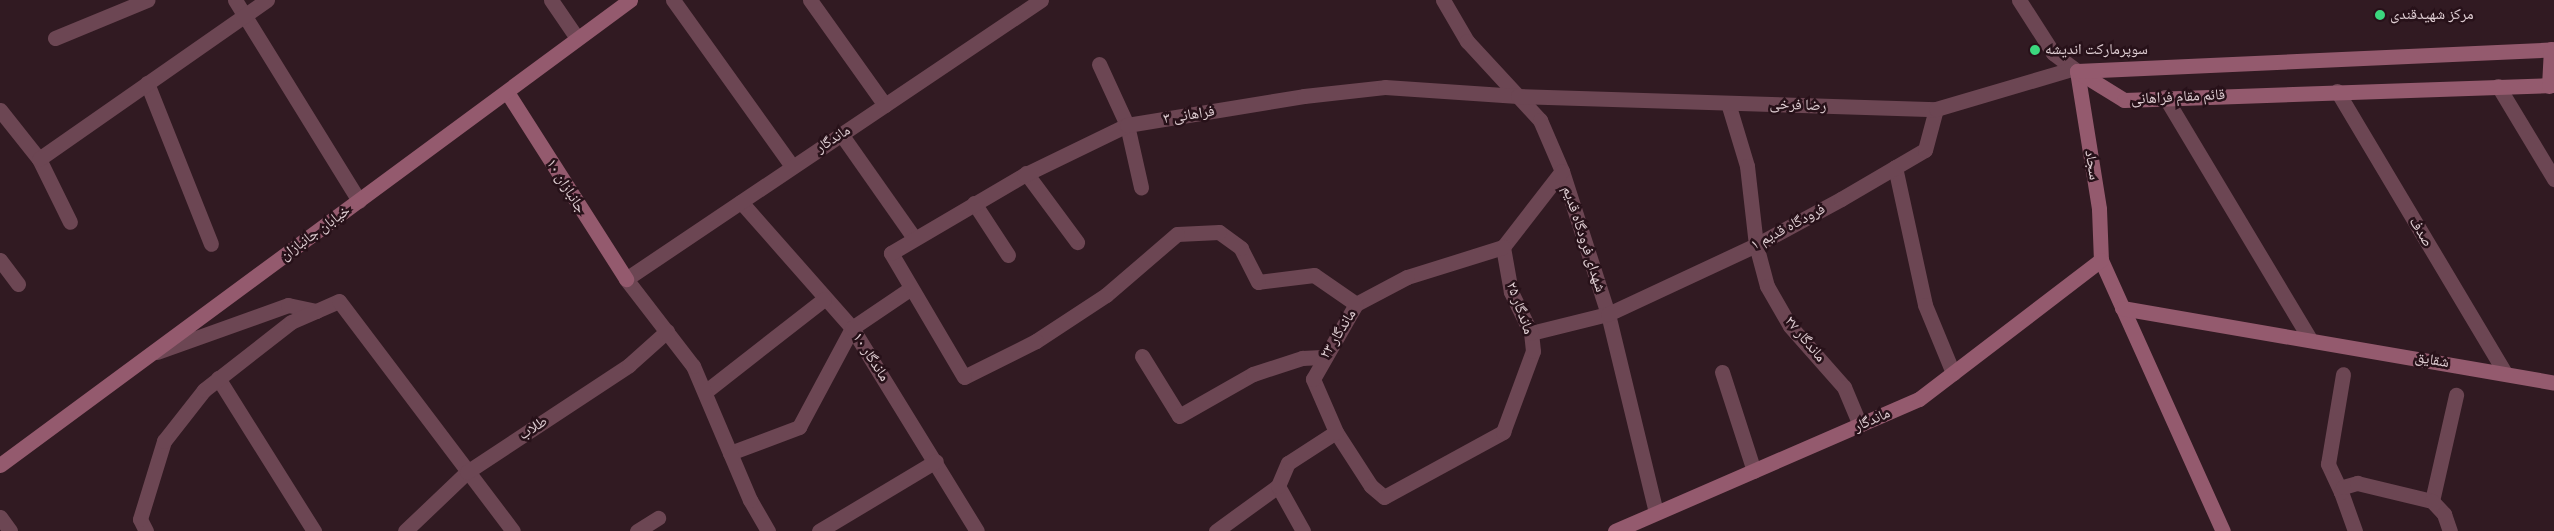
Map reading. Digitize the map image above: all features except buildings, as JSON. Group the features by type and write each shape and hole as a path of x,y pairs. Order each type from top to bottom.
{"street":[{"path":"55,38 147,0"},
{"path":"235,0 243,16 358,201"},
{"path":"39,159 267,0"},
{"path":"551,0 577,38"},
{"name":"خیابان جانبازان","path":"0,466 630,0"},
{"path":"673,0 792,166"},
{"path":"810,0 884,105"},
{"name":"شهدای فرودگاه قدیم","path":"1443,0 1467,40 1540,120 1562,171 1608,314 1656,512"},
{"path":"2019,0 2052,53 2075,70 2553,49 2552,85"},
{"name":"ماندگار","path":"626,279 1035,2"},
{"path":"1099,64 1127,124 1141,187"},
{"name":"رضا فرخی","path":"1518,96 1936,109 2075,70"},
{"name":"قائم مقام فراهانی","path":"2075,70 2124,100 2337,91 2552,85"},
{"name":"سجاد","path":"2075,70 2099,209 2101,260"},
{"path":"147,83 212,244"},
{"path":"2498,86 2554,179"},
{"name":"فراهانی ۳","path":"911,288 891,252 1026,173 1127,124 1385,87 1518,96"},
{"name":"صدف","path":"2337,91 2505,373"},
{"name":"جانبازان ۱۰","path":"507,92 626,279"},
{"path":"2166,97 2310,339"},
{"name":"ماندگار ۲۷","path":"1728,103 1749,176 1756,245 1767,286 1790,326 1844,387 1860,425"},
{"name":"فرودگاه قدیم ۱","path":"1531,333 1608,314 1756,245 1925,150 1936,109"},
{"path":"0,110 39,159 70,222"},
{"path":"841,134 914,238"},
{"path":"1895,168 1925,305 1953,373"},
{"path":"1356,304 1407,277 1503,247 1562,171"},
{"path":"1026,173 1077,242"},
{"name":"ماندگار ۱۰","path":"741,202 824,299 852,328 977,531"},
{"path":"974,203 1008,255"},
{"name":"ماندگار ۲۳","path":"911,288 964,377 1036,341 1106,295 1177,234 1219,232 1241,248 1258,282 1314,275 1356,304 1322,357 1313,379 1336,432 1371,486 1384,497 1503,432"},
{"name":"ماندگار ۲۵","path":"1503,247 1511,292 1531,333 1533,351 1503,432"},
{"path":"0,260 18,284"},
{"path":"2101,260 2223,531"},
{"name":"ماندگار","path":"1615,531 1920,399 2101,260"},
{"path":"626,279 693,366 730,453 768,531"},
{"path":"730,453 800,426 852,328 911,288"},
{"path":"705,392 824,299"},
{"path":"146,531 140,519 164,441 218,378 291,322 339,301 467,472 505,528"},
{"path":"154,353 288,305 316,311"},
{"name":"شقایق","path":"2122,308 2310,339 2554,383"},
{"name":"طلاب","path":"405,531 467,472 629,365 667,331"},
{"path":"1142,356 1179,416 1253,374 1302,358 1322,357"},
{"path":"1722,372 1754,471"},
{"path":"2343,374 2328,464 2342,492 2356,531"},
{"path":"218,378 314,531"},
{"path":"2432,501 2456,395"},
{"path":"1216,531 1278,486 1288,463 1336,432"},
{"path":"819,531 936,462"},
{"path":"2342,492 2343,487 2357,483 2432,501 2444,514 2450,531"},
{"path":"1278,486 1303,531"},
{"path":"0,517 10,531"},
{"path":"637,531 658,518"}],"place":[{"name":"مرکز شهیدقندی","path":"2380,15"},
{"name":"سوپرمارکت اندیشه","path":"2035,50"}]}
